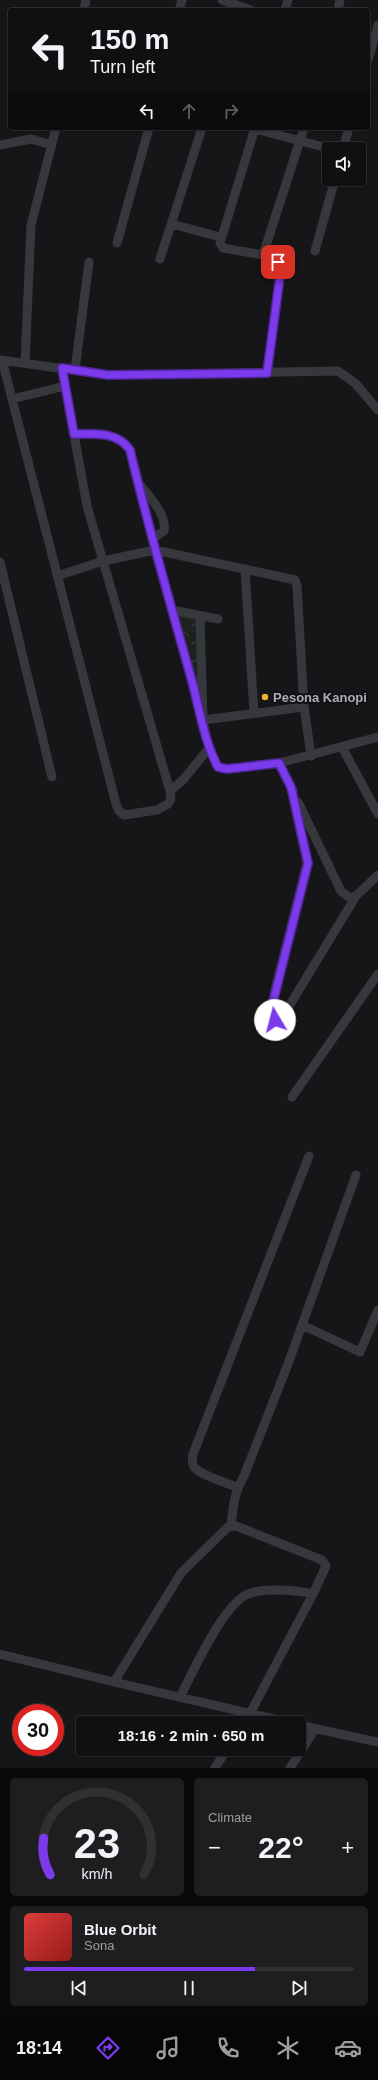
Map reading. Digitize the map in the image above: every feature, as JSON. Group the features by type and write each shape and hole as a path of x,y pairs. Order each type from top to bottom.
{"street":[{"path":"222,0 237,5"},
{"path":"370,44 378,25"},
{"path":"25,363 31,225 56,130"},
{"path":"117,242 148,130"},
{"path":"160,259 201,130"},
{"path":"253,130 220,237 220,242 223,248 262,255 278,262 281,269 267,373"},
{"path":"262,130 322,146"},
{"path":"262,255 303,130"},
{"path":"345,142 348,130"},
{"path":"0,145 31,139 52,145"},
{"path":"315,251 333,186"},
{"path":"172,224 220,237"},
{"path":"75,370 89,262"},
{"path":"62,368 87,506 170,791 170,799 164,808 124,815 119,811 1,360 62,368 108,375 338,371 355,383 378,410"},
{"path":"12,398 65,386"},
{"path":"74,434 106,434 124,441 130,450 152,539 203,720 209,748 218,767 222,769 279,763 311,756 378,737"},
{"path":"138,483 152,500 165,523 164,531 152,539"},
{"path":"58,576 103,561 155,550 246,570 292,578 297,582 304,707 311,756"},
{"path":"0,562 52,777"},
{"path":"246,570 254,713"},
{"path":"172,610 218,619"},
{"path":"200,616 203,720"},
{"path":"203,720 304,707"},
{"path":"342,747 378,814"},
{"path":"170,791 183,780 209,748"},
{"path":"279,763 341,891 350,898 356,896"},
{"path":"291,787 308,863 272,1006 271,1015 275,1020 279,1019 285,1013 356,896 378,875"},
{"path":"292,1097 378,974"},
{"path":"237,1487 201,1472 194,1467 193,1454 309,1156"},
{"path":"231,1526 233,1500 237,1487 249,1462 302,1325 356,1175"},
{"path":"302,1325 360,1352 378,1310"},
{"path":"231,1526 322,1560 326,1566 313,1594 249,1716"},
{"path":"114,1682 181,1573 224,1530 231,1526"},
{"path":"180,1697 220,1622 235,1603 245,1595 254,1592 295,1590 313,1594"},
{"path":"0,1654 263,1716"},
{"path":"306,1727 378,1742"},
{"path":"290,1768 315,1729"},
{"path":"215,1768 223,1756"}],"green space":[{"path":"176,615 196,618 198,692"}],"place":[{"name":"Pesona Kanopi","path":"265,697"}],"route":[{"path":"275,1020 271,1015 272,1006 308,863 291,787 279,763 227,769 218,767 209,748 199,705 155,550 130,450 124,441 106,434 74,434 62,368 108,375 267,373 281,269 278,262"}]}
